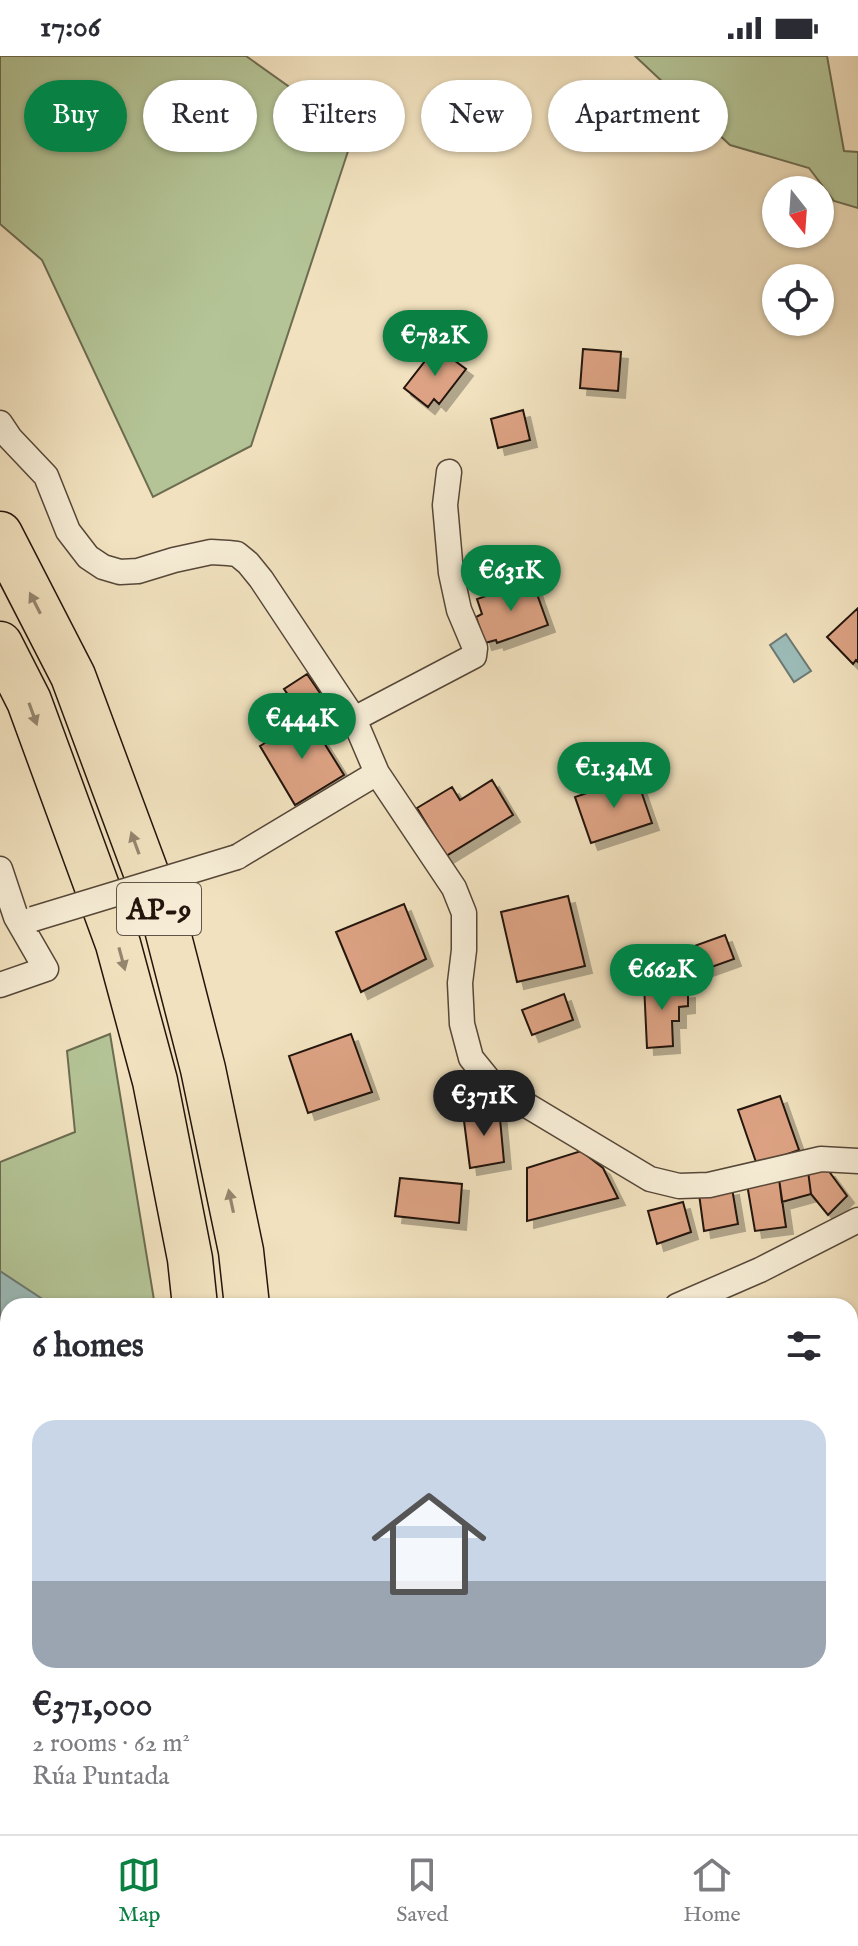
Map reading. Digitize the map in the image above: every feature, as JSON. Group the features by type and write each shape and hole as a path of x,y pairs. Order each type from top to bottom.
{"highway":[{"name":"AP-9","path":"0,534 73,676 167,929 203,1069 241,1251 246,1298"},
{"name":"AP-9","path":"0,644 29,701 118,944 155,1081 190,1259 194,1298"},
{"name":"AP-9","path":"241,1251 258,1298"}],"street":[{"path":"0,423 46,476 68,531 88,557 103,567 120,572 138,571 211,552 237,554 248,563 270,592 354,719 377,773 454,888 464,913 460,983 462,1024 471,1058 493,1085 650,1179 679,1186 709,1185 821,1159 858,1161"},
{"path":"354,719 474,656 475,648 459,610 451,573 445,505 449,472"},
{"path":"25,918 237,857 377,773"},
{"path":"0,869 46,969 0,985"},
{"path":"695,1298 760,1270 858,1220"}],"green space":[{"path":"0,56 246,56 280,80 273,80 273,152 348,152 251,446 153,497 42,260 0,224"},
{"path":"635,56 827,56 844,151 858,152 858,208 834,201 834,176 815,176 809,168 728,143 728,80 661,80"},
{"path":"110,1034 154,1298 22,1298 0,1281 0,1162 75,1132 67,1051"}],"water":[{"path":"786,634 811,671 794,682 770,645"},
{"path":"0,1271 41,1298 0,1298"}],"building":[{"path":"436,347 466,369 439,404 434,399 428,407 404,388"},
{"path":"583,349 621,352 618,391 580,388"},
{"path":"523,410 530,440 498,448 491,419"},
{"path":"532,580 548,625 497,643 496,640 485,643 476,617 482,614 477,599"},
{"path":"858,608 858,662 856,660 853,664 827,637"},
{"path":"307,674 322,696 300,712 284,689"},
{"path":"308,717 344,775 295,805 260,746"},
{"path":"636,776 652,823 591,843 575,797"},
{"path":"492,780 513,815 446,856 417,808 452,787 460,800"},
{"path":"568,896 585,966 517,982 501,912"},
{"path":"404,904 426,959 361,992 336,932"},
{"path":"725,935 734,959 692,974 683,950"},
{"path":"678,982 678,992 688,991 688,1006 679,1007 679,1021 672,1021 673,1046 647,1048 644,984"},
{"path":"564,994 573,1020 532,1035 522,1010"},
{"path":"351,1034 372,1092 308,1113 289,1056"},
{"path":"780,1096 799,1150 757,1165 738,1110"},
{"path":"499,1108 504,1162 470,1168 463,1113"},
{"path":"581,1151 603,1168 618,1198 527,1221 527,1168"},
{"path":"828,1170 847,1196 828,1215 811,1194 808,1171"},
{"path":"808,1171 811,1194 782,1202 779,1179"},
{"path":"400,1178 462,1184 459,1223 395,1216"},
{"path":"779,1179 786,1227 755,1231 747,1184"},
{"path":"732,1188 738,1224 704,1231 699,1194"},
{"path":"683,1202 691,1232 657,1244 648,1211"}]}
